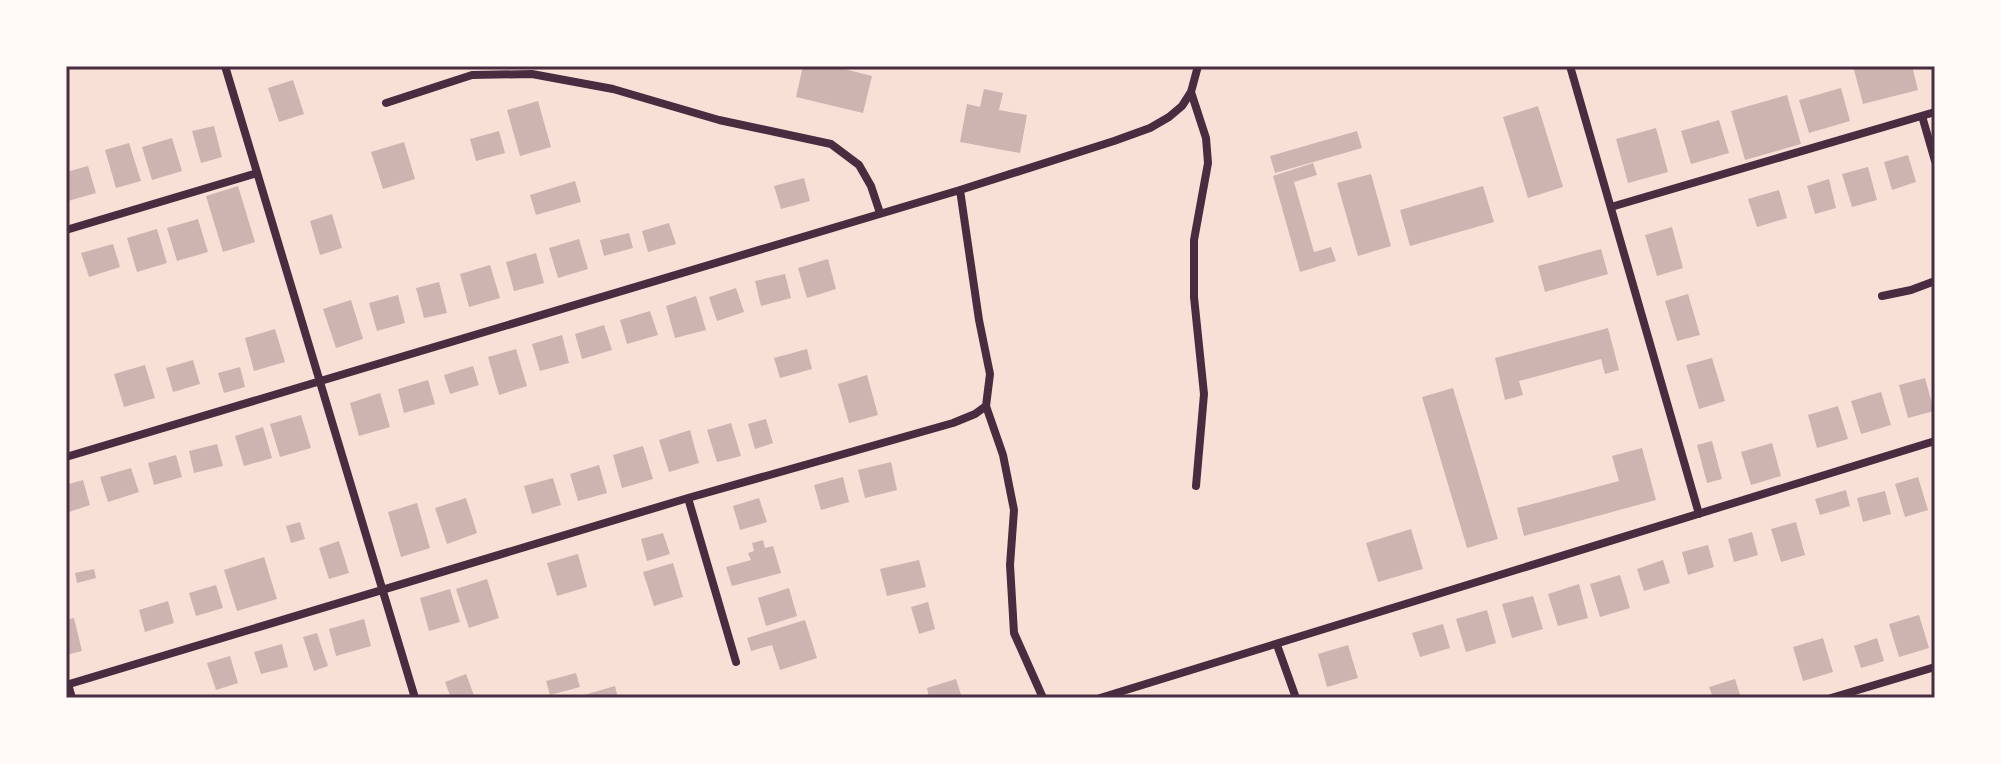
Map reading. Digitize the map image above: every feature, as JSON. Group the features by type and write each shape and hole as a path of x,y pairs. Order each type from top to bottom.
{"street":[{"path":"225,66 415,698"},
{"path":"66,457 960,190 1150,128 1182,106 1191,92 1198,66"},
{"path":"1570,66 1699,514"},
{"path":"386,103 472,75 532,74 613,89 719,120 831,144 859,165 871,186 880,213"},
{"path":"1191,92 1206,138 1208,163 1194,240 1194,297 1204,394 1196,486"},
{"path":"1611,207 1935,112"},
{"path":"1922,116 1935,161"},
{"path":"66,230 257,173"},
{"path":"960,190 990,374 986,406 1003,455 1014,510 1010,565 1014,633 1043,698"},
{"path":"1882,296 1935,281"},
{"path":"72,698 67,684 688,498 953,423 986,406"},
{"path":"1100,698 1935,441"},
{"path":"688,498 736,662"},
{"path":"1277,645 1296,698"},
{"path":"1831,698 1935,667"}],"building":[{"path":"803,66 833,66 872,76 863,113 796,97"},
{"path":"1853,66 1912,66 1918,90 1863,104"},
{"path":"293,80 304,114 279,122 268,88"},
{"path":"1841,88 1850,121 1809,133 1799,100"},
{"path":"984,89 1003,93 999,110 1027,115 1020,153 960,142 967,104 980,107"},
{"path":"1787,95 1801,144 1745,160 1731,111"},
{"path":"538,101 551,147 520,156 507,110"},
{"path":"1538,106 1563,187 1528,198 1503,117"},
{"path":"1719,120 1729,153 1691,164 1681,131"},
{"path":"214,126 222,157 201,163 192,131"},
{"path":"1656,128 1668,172 1628,183 1616,139"},
{"path":"499,131 505,153 476,161 470,139"},
{"path":"1357,131 1362,148 1275,173 1270,156"},
{"path":"172,138 182,171 152,180 142,147"},
{"path":"404,142 415,179 383,189 371,152"},
{"path":"129,143 141,181 116,188 105,150"},
{"path":"1908,155 1916,182 1892,190 1884,162"},
{"path":"1313,163 1317,175 1294,182 1314,252 1331,247 1336,261 1300,272 1273,176"},
{"path":"88,166 96,193 68,201 66,172"},
{"path":"1868,167 1877,200 1852,207 1842,174"},
{"path":"1371,174 1391,246 1358,256 1337,183"},
{"path":"804,178 810,201 781,209 774,186"},
{"path":"1829,179 1836,208 1815,214 1807,186"},
{"path":"575,181 581,202 536,215 530,195"},
{"path":"238,186 255,242 223,252 206,196"},
{"path":"1483,186 1494,222 1410,246 1400,210"},
{"path":"1779,190 1787,218 1757,227 1748,199"},
{"path":"332,214 342,248 320,255 310,221"},
{"path":"198,219 208,252 177,261 167,228"},
{"path":"669,223 676,244 648,252 642,231"},
{"path":"1672,227 1683,268 1657,276 1645,235"},
{"path":"157,229 167,263 137,272 127,238"},
{"path":"629,233 633,248 604,256 600,240"},
{"path":"579,239 588,269 558,278 549,248"},
{"path":"113,244 120,267 89,277 81,253"},
{"path":"1601,249 1608,274 1545,292 1538,266"},
{"path":"536,253 544,283 514,291 506,262"},
{"path":"828,259 836,289 807,298 798,268"},
{"path":"490,265 500,298 469,307 460,274"},
{"path":"785,274 791,298 761,306 755,281"},
{"path":"439,282 447,313 424,318 416,288"},
{"path":"736,288 744,312 717,321 709,297"},
{"path":"1688,294 1700,335 1677,341 1665,301"},
{"path":"398,295 405,323 377,331 369,303"},
{"path":"696,296 706,330 675,338 666,306"},
{"path":"351,300 363,339 336,348 323,309"},
{"path":"650,311 658,335 627,344 620,320"},
{"path":"604,325 612,350 582,359 575,334"},
{"path":"1608,328 1619,370 1605,374 1601,359 1519,381 1523,395 1505,400 1495,358"},
{"path":"275,329 285,362 254,371 245,338"},
{"path":"562,335 569,363 540,371 532,344"},
{"path":"516,349 527,386 499,395 488,357"},
{"path":"807,349 812,369 780,378 774,358"},
{"path":"1712,358 1725,401 1699,409 1686,365"},
{"path":"193,360 200,384 173,392 166,368"},
{"path":"145,365 155,398 124,407 114,374"},
{"path":"473,366 479,385 450,394 444,375"},
{"path":"240,367 245,387 224,393 218,373"},
{"path":"867,375 878,415 849,423 838,384"},
{"path":"1925,378 1934,411 1908,418 1899,385"},
{"path":"428,380 435,404 404,413 398,389"},
{"path":"1453,388 1498,539 1467,548 1422,397"},
{"path":"1881,392 1891,425 1861,434 1851,401"},
{"path":"380,393 390,427 359,436 350,403"},
{"path":"1838,406 1848,439 1817,448 1808,415"},
{"path":"301,415 311,448 280,457 270,424"},
{"path":"766,419 773,443 755,449 748,424"},
{"path":"731,423 741,456 717,462 707,430"},
{"path":"263,427 272,458 244,466 235,436"},
{"path":"690,430 699,463 669,472 659,440"},
{"path":"1712,441 1722,479 1707,483 1697,445"},
{"path":"1772,443 1781,476 1751,485 1741,452"},
{"path":"217,444 223,466 194,473 189,451"},
{"path":"643,446 653,479 622,488 613,455"},
{"path":"1642,448 1656,500 1524,536 1517,508 1619,481 1612,456"},
{"path":"176,455 182,477 154,485 148,463"},
{"path":"891,462 897,490 865,498 858,470"},
{"path":"599,465 607,493 578,501 570,474"},
{"path":"131,468 139,492 108,502 100,477"},
{"path":"843,477 849,502 821,510 814,485"},
{"path":"1918,477 1928,510 1905,517 1895,484"},
{"path":"553,478 561,505 532,514 524,486"},
{"path":"83,480 90,505 66,513 66,485"},
{"path":"1846,490 1850,506 1820,515 1815,499"},
{"path":"1885,491 1891,514 1863,522 1857,498"},
{"path":"466,498 477,533 447,544 435,508"},
{"path":"759,498 767,522 740,530 733,506"},
{"path":"417,503 430,548 401,557 388,512"},
{"path":"300,522 305,539 291,543 286,526"},
{"path":"1796,522 1805,555 1781,562 1771,529"},
{"path":"1411,529 1423,569 1378,582 1366,543"},
{"path":"1752,532 1758,555 1734,562 1728,539"},
{"path":"663,533 670,554 647,561 641,539"},
{"path":"763,540 765,548 773,546 781,573 732,586 726,567 751,560 748,553 754,551 752,543"},
{"path":"339,541 349,573 329,579 319,548"},
{"path":"1708,545 1714,567 1688,575 1682,552"},
{"path":"578,554 587,587 557,596 547,563"},
{"path":"264,557 277,599 237,611 224,570"},
{"path":"919,560 926,587 887,596 880,569"},
{"path":"1663,560 1670,583 1644,591 1637,569"},
{"path":"673,563 683,597 654,606 643,572"},
{"path":"94,569 96,578 77,583 75,573"},
{"path":"1620,575 1630,608 1600,617 1590,584"},
{"path":"487,579 499,618 469,628 456,589"},
{"path":"1579,584 1588,618 1558,626 1548,594"},
{"path":"216,585 223,608 196,616 189,593"},
{"path":"789,588 797,616 766,626 758,598"},
{"path":"450,589 460,622 429,631 420,598"},
{"path":"1533,596 1543,629 1512,638 1502,604"},
{"path":"168,601 174,623 145,632 139,610"},
{"path":"928,602 935,629 919,634 911,607"},
{"path":"1487,610 1496,643 1466,652 1456,619"},
{"path":"1919,615 1929,648 1899,657 1889,624"},
{"path":"74,618 82,651 66,655 66,620"},
{"path":"364,619 371,646 336,656 329,629"},
{"path":"805,620 817,658 780,670 772,645 751,651 747,638"},
{"path":"1443,624 1450,648 1420,657 1412,633"},
{"path":"317,633 328,666 314,671 303,637"},
{"path":"1823,638 1833,672 1803,681 1793,647"},
{"path":"1877,638 1884,661 1861,668 1854,646"},
{"path":"282,644 288,667 261,674 254,652"},
{"path":"1348,645 1358,678 1327,687 1318,654"},
{"path":"230,656 238,683 216,690 207,663"},
{"path":"576,673 580,687 550,695 546,681"},
{"path":"466,674 475,698 451,698 445,682"},
{"path":"956,679 962,698 929,698 927,688"},
{"path":"1735,679 1741,698 1713,698 1709,687"},
{"path":"615,686 618,698 585,698 584,695"}]}
